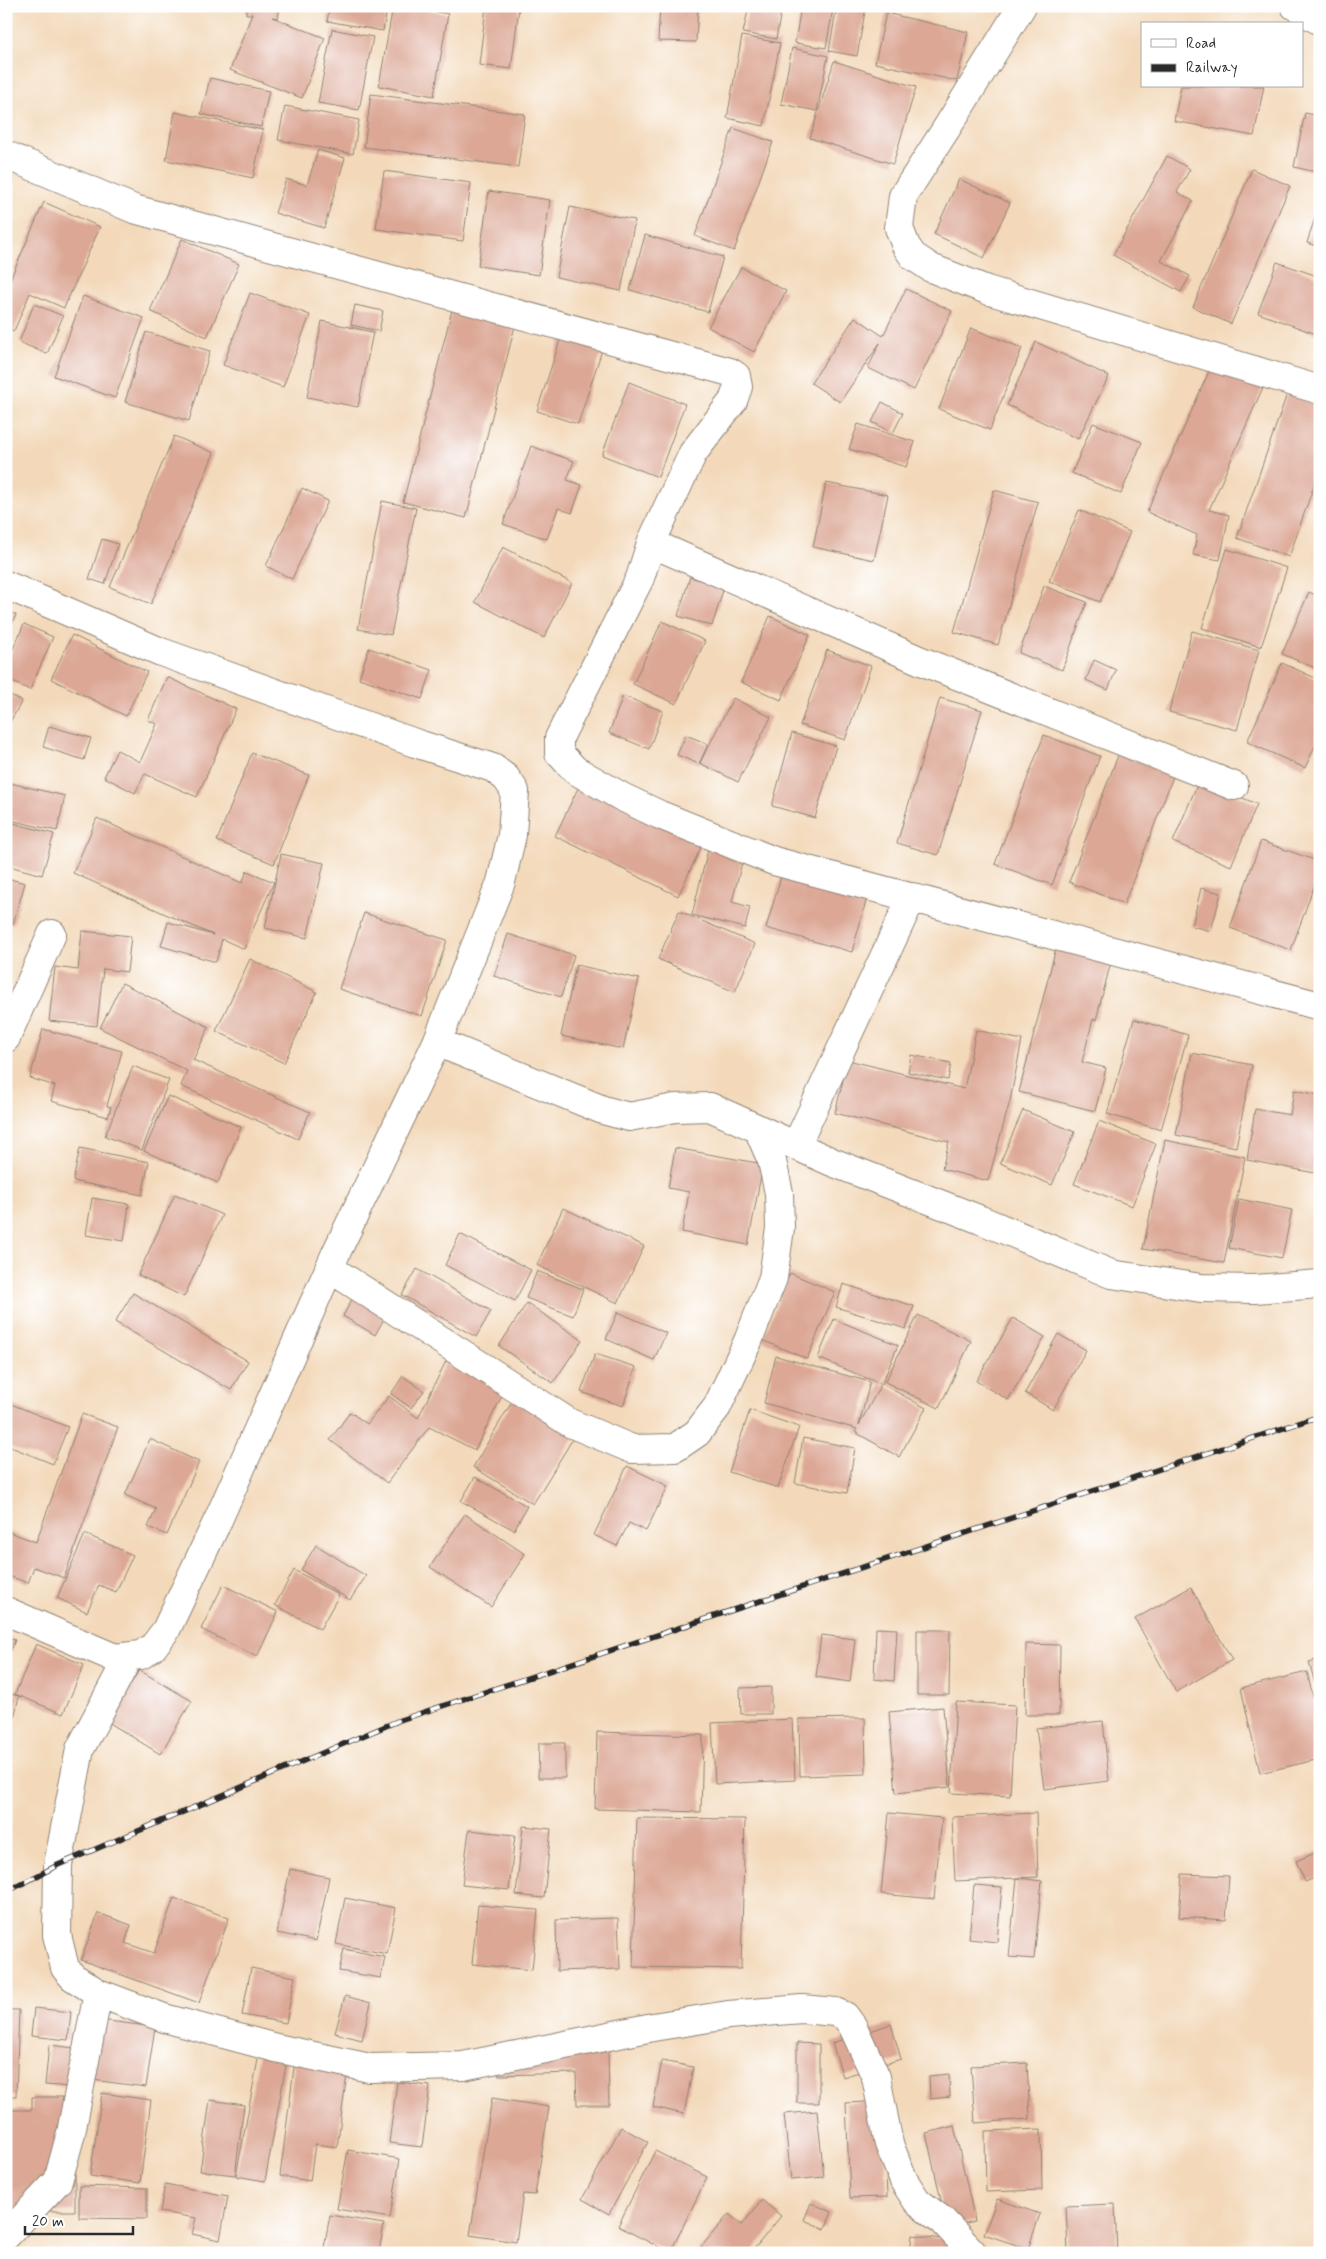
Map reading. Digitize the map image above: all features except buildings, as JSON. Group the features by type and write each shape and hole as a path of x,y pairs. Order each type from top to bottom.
{"street":[{"path":"1022,6 903,196 899,228 906,246 914,256 931,268 986,290 1320,390"},
{"path":"1295,6 1320,21"},
{"path":"6,155 134,209 730,372 736,376 738,387 732,401 693,453 651,543 640,578 559,738 559,753 575,770 622,797 660,815 774,862 1320,1006"},
{"path":"651,543 919,660 1234,786"},
{"path":"6,585 161,652 493,768 506,778 515,791 512,835 501,882 437,1042 329,1268 218,1520 166,1630 153,1647 140,1655 128,1658 115,1658 94,1651 6,1611"},
{"path":"329,1268 570,1423 632,1449 675,1448 697,1433 717,1407 748,1341 773,1278 780,1228 779,1193 786,1150 912,898"},
{"path":"6,1038 52,934"},
{"path":"437,1042 603,1110 629,1117 675,1108 710,1107 758,1129 786,1150 832,1162 1112,1274 1201,1288 1255,1289 1320,1284"},
{"path":"128,1658 80,1749 58,1865 57,1936 59,1952 65,1968 73,1977 98,1993 164,2018 276,2048 370,2068 463,2066 653,2027 728,2015 802,2010 835,2012 845,2016 853,2026 876,2077 889,2144 904,2181 917,2200 943,2221 973,2253"},
{"path":"6,2236 58,2181 72,2133 98,1993"}],"railway":[{"path":"6,1892 58,1865 400,1720 1320,1416"}]}
